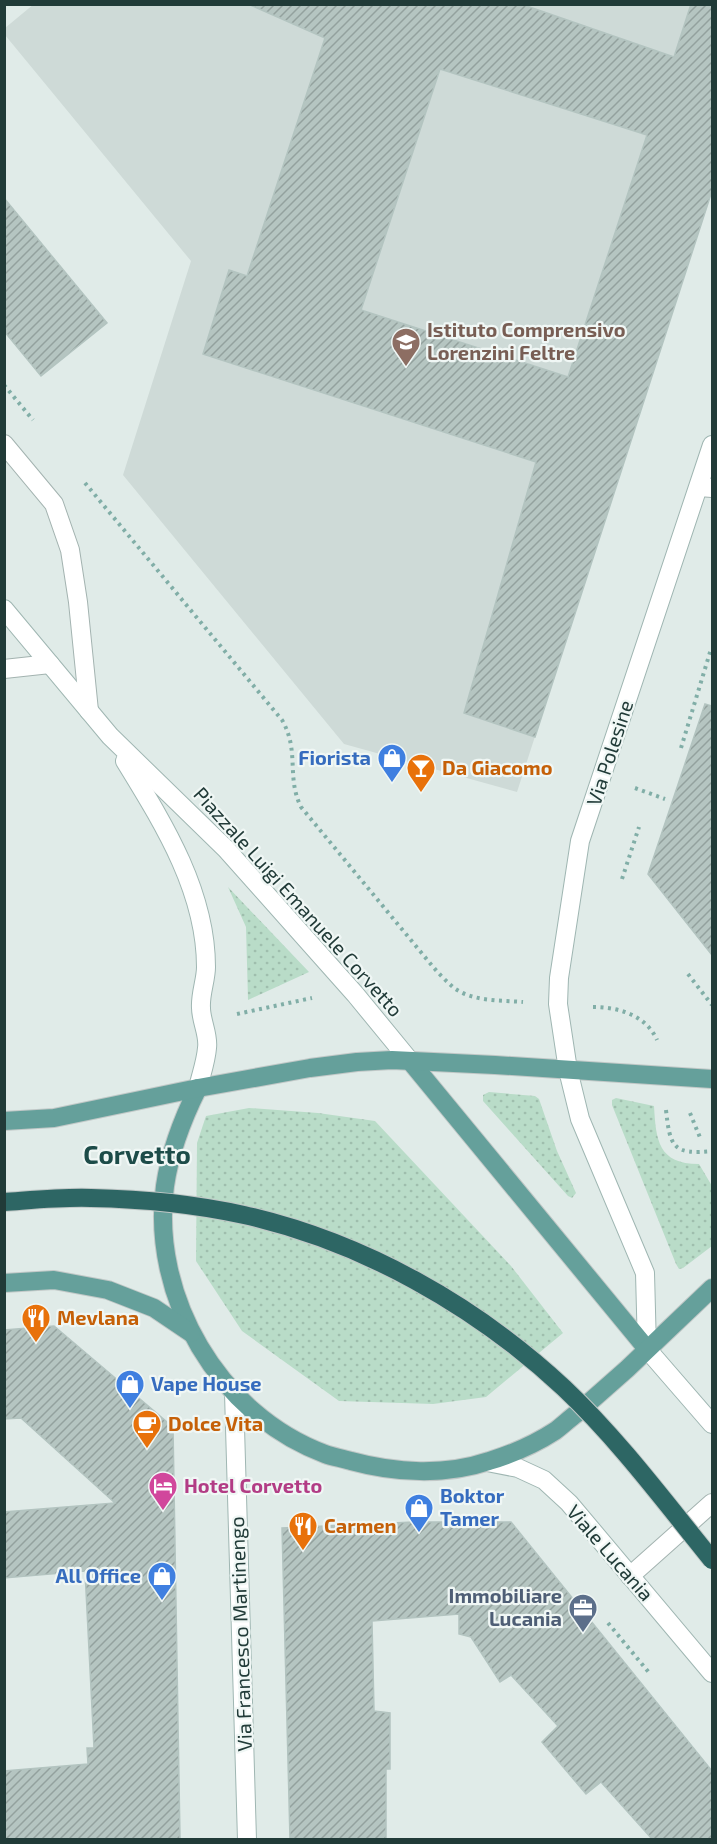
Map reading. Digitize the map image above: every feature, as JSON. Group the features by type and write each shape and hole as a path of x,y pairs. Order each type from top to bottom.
{"highway":[{"path":"4,1202 89,1197 194,1206 244,1215 294,1229 345,1247 392,1268 426,1286 484,1323 565,1389 637,1468 712,1560"}],"main road":[{"path":"4,1121 54,1118 198,1088 357,1062 410,1061 712,1079"},
{"name":"Piazzale Luigi Emanuele Corvetto","path":"410,1061 647,1349"},
{"path":"198,1088 183,1118 172,1150 165,1187 163,1226 167,1264 177,1299 202,1353 234,1393 264,1419 292,1438 324,1453 375,1467 407,1471 438,1470 487,1462 522,1448 556,1430 603,1391 712,1288"},
{"path":"4,1283 54,1280 108,1290 153,1308 191,1333"}],"street":[{"path":"4,444 54,504 69,550 78,602 89,711"},
{"name":"Via Polesine","path":"568,1070 558,1004 580,841 706,487 712,445"},
{"path":"4,609 110,736 155,808 193,892 202,933 206,967 200,1006 208,1046 198,1088"},
{"path":"4,669 50,664"},
{"name":"Piazzale Luigi Emanuele Corvetto","path":"110,736 226,849 355,994 410,1061"},
{"path":"568,1070 580,1119 645,1273 647,1349 712,1424"},
{"name":"Via Francesco Martinengo","path":"234,1393 247,1839"},
{"name":"Viale Lucania","path":"487,1462 518,1468 544,1480 569,1503 712,1673"},
{"path":"630,1575 712,1503"}],"path":[{"path":"4,385 35,422"},
{"path":"81,478 282,720 291,740 294,788 301,807 434,968 453,987 464,993 478,998 530,1003"},
{"path":"681,748 711,649"},
{"path":"628,786 665,799"},
{"path":"622,879 639,827"},
{"path":"688,974 712,1005"},
{"path":"237,1014 316,997"},
{"path":"590,1007 618,1010 641,1020 649,1028 659,1046"},
{"path":"666,1109 668,1135 671,1141 681,1150 712,1151"},
{"path":"690,1113 701,1140"},
{"path":"608,1623 651,1675"}],"shaded area":[{"name":"Istituto Comprensivo Lorenzini Feltre","path":"34,4 712,5 712,191 517,792 344,744 123,475 191,261 5,35 5,28"}],"green space":[{"path":"228,887 309,972 248,1000 246,927"},
{"path":"489,1092 535,1096 539,1099 557,1151 576,1193 572,1198 483,1101 483,1095"},
{"path":"616,1098 654,1106 658,1139 667,1155 685,1163 699,1164 712,1186 712,1246 683,1268 679,1269 676,1264 612,1105 612,1100"},
{"path":"249,1108 318,1113 375,1121 511,1266 563,1333 486,1397 433,1404 339,1401 242,1331 196,1261 197,1143 206,1116"}],"building":[{"path":"248,4 521,4 674,57 691,4 712,4 712,191 535,737 464,713 536,462 203,354 229,270 247,276 325,38","holes":["440,69 647,135 568,377 361,310"]},
{"path":"4,198 107,323 41,376 4,331"},
{"path":"705,704 712,706 712,955 648,874"},
{"path":"54,1326 173,1427 180,1839 4,1839 4,1771 88,1764 87,1748 94,1748 85,1571 4,1578 4,1512 115,1503 21,1418 4,1419 4,1330"},
{"path":"414,1522 511,1522 712,1771 712,1839 652,1839 601,1782 586,1794 542,1742 558,1726 511,1675 500,1682 471,1637 459,1634 459,1614 372,1621 374,1711 390,1713 390,1769 386,1769 386,1839 290,1839 282,1528"}],"place":[{"name":"Istituto Comprensivo Lorenzini Feltre","path":"406,368"},
{"name":"Fiorista","path":"392,784"},
{"name":"Da Giacomo","path":"421,794"},
{"name":"Mevlana","path":"36,1344"},
{"name":"Vape House","path":"130,1410"},
{"name":"Dolce Vita","path":"147,1450"},
{"name":"Hotel Corvetto","path":"163,1512"},
{"name":"Boktor Tamer","path":"419,1534"},
{"name":"Carmen","path":"303,1552"},
{"name":"All Office","path":"162,1602"},
{"name":"Immobiliare Lucania","path":"583,1634"}],"district":[{"name":"Corvetto","path":"137,1155"}]}
